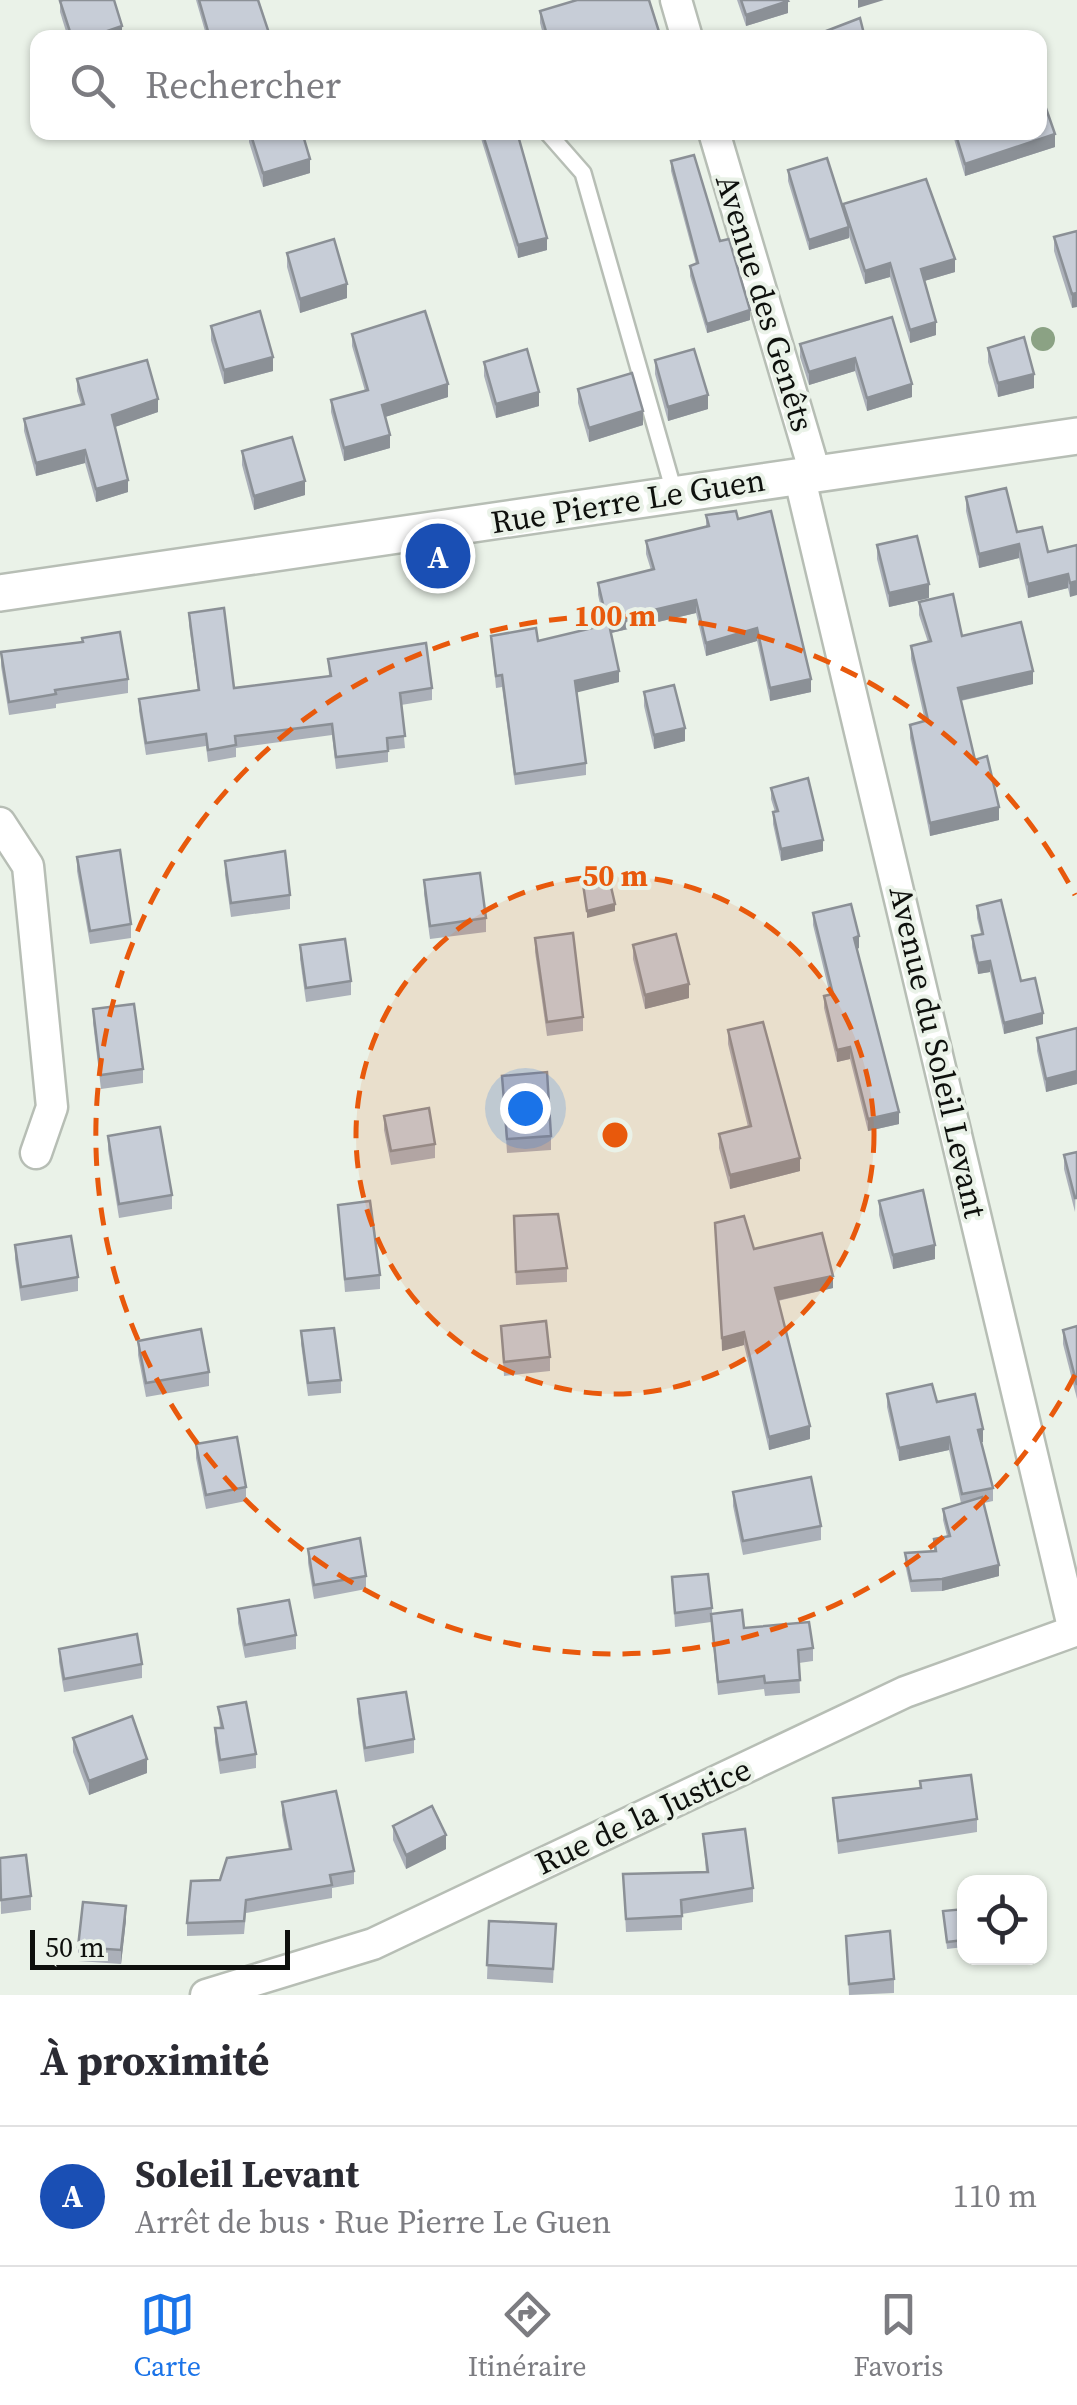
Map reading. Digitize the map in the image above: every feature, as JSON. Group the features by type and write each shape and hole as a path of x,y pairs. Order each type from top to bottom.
{"street":[{"path":"676,0 685,30"},
{"name":"Avenue des Genêts","path":"716,140 807,474"},
{"name":"Rue Pierre Le Guen","path":"0,592 1077,436"},
{"name":"Avenue du Soleil Levant","path":"807,474 1076,1630"},
{"path":"0,823 28,866 52,1108 36,1153"},
{"name":"Rue de la Justice","path":"206,1995 374,1944 905,1692 1076,1630"}],"lane":[{"path":"555,140 583,173 675,495"}],"building":[{"path":"114,0 122,26 110,30 69,30 60,1"},
{"path":"199,0 258,0 268,30 208,30"},
{"path":"577,0 649,0 658,30 546,30 540,11"},
{"path":"741,0 787,0 788,1 746,15"},
{"path":"860,18 863,30 829,30"},
{"path":"1047,111 1055,134 1047,137"},
{"path":"253,140 304,140 310,159 263,173"},
{"path":"485,140 519,140 547,238 518,245"},
{"path":"958,140 1037,140 965,164"},
{"path":"694,155 720,241 729,239 750,310 707,324 690,266 698,263 671,161"},
{"path":"827,158 849,227 809,240 788,170"},
{"path":"926,179 955,259 921,269 936,322 910,330 890,263 865,271 843,204"},
{"path":"1077,231 1077,293 1072,294 1054,237"},
{"path":"334,239 347,284 300,299 287,253"},
{"path":"260,311 273,357 224,370 211,326"},
{"path":"425,311 448,384 382,405 390,435 344,448 331,400 368,390 352,334"},
{"path":"892,317 912,384 867,398 855,358 809,372 800,344"},
{"path":"1024,337 1034,374 998,383 988,348"},
{"path":"527,349 539,392 496,404 484,362"},
{"path":"694,349 708,395 668,407 655,360"},
{"path":"147,360 158,399 112,415 128,480 96,489 85,450 36,463 24,419 84,404 77,379"},
{"path":"632,373 643,411 589,428 578,389"},
{"path":"292,437 305,481 254,496 242,451"},
{"path":"1006,488 1017,532 1042,527 1048,552 1077,545 1077,581 1070,583 1068,574 1028,584 1019,544 979,554 966,497"},
{"path":"736,511 738,519 771,511 811,679 770,688 757,628 706,643 696,600 607,621 598,583 654,569 646,541 709,526 706,515"},
{"path":"917,536 929,584 889,593 877,545"},
{"path":"953,594 962,636 1021,622 1033,671 958,688 975,760 987,756 999,807 930,823 910,725 928,720 911,646 931,641 919,602"},
{"path":"224,608 234,688 331,676 328,659 426,643 432,688 400,693 405,736 387,738 388,751 336,757 332,724 235,736 236,745 208,750 206,734 146,743 139,699 199,690 189,613"},
{"path":"609,624 619,671 575,681 586,763 515,774 502,675 496,676 491,636 536,628 538,641"},
{"path":"120,632 128,679 55,690 56,694 9,702 1,652 83,642 82,638"},
{"path":"674,685 685,728 654,735 644,692"},
{"path":"808,778 823,840 781,849 773,812 778,811 771,788"},
{"path":"120,850 131,924 90,931 77,857"},
{"path":"285,851 290,895 231,903 225,861"},
{"path":"480,873 486,918 430,926 424,880"},
{"path":"609,878 615,904 587,911 583,884"},
{"path":"1001,900 1021,981 1035,978 1043,1013 1004,1023 990,961 978,963 972,936 983,934 977,906"},
{"path":"851,904 859,936 854,938 899,1112 868,1119 850,1047 837,1050 824,996 833,994 813,913"},
{"path":"573,933 583,1017 547,1022 535,938"},
{"path":"676,934 689,984 645,995 633,945"},
{"path":"345,939 351,981 306,988 300,945"},
{"path":"134,1004 143,1069 101,1075 93,1009"},
{"path":"763,1022 800,1158 730,1175 719,1134 751,1126 728,1030"},
{"path":"1077,1028 1077,1071 1046,1079 1037,1038"},
{"path":"547,1072 551,1136 507,1139 502,1076"},
{"path":"429,1108 435,1144 391,1151 384,1116"},
{"path":"160,1127 172,1195 119,1204 108,1136"},
{"path":"1077,1152 1077,1198 1075,1198 1064,1155"},
{"path":"923,1190 935,1245 893,1255 879,1201"},
{"path":"370,1201 380,1275 345,1279 338,1205"},
{"path":"558,1214 567,1268 516,1272 514,1216"},
{"path":"744,1216 754,1249 822,1233 833,1276 775,1288 810,1426 769,1437 744,1332 722,1338 715,1223"},
{"path":"71,1236 78,1277 21,1287 15,1245"},
{"path":"546,1321 550,1357 504,1362 501,1326"},
{"path":"1077,1326 1077,1385 1063,1330"},
{"path":"334,1328 341,1380 308,1383 301,1331"},
{"path":"201,1329 209,1372 146,1383 138,1341"},
{"path":"932,1384 937,1402 975,1394 983,1429 978,1430 993,1488 962,1494 949,1437 899,1448 887,1394"},
{"path":"237,1437 246,1487 206,1495 196,1444"},
{"path":"811,1477 821,1526 743,1541 733,1492"},
{"path":"982,1497 999,1565 942,1579 911,1581 905,1553 936,1551 934,1539 950,1536 943,1509"},
{"path":"360,1538 366,1576 314,1585 308,1549"},
{"path":"708,1574 712,1608 675,1613 672,1577"},
{"path":"289,1600 296,1635 245,1645 238,1609"},
{"path":"742,1610 744,1628 809,1622 813,1648 798,1650 800,1680 765,1683 764,1676 718,1682 711,1614"},
{"path":"137,1634 142,1664 64,1679 59,1649"},
{"path":"406,1692 414,1739 365,1748 358,1699"},
{"path":"246,1702 256,1754 220,1760 215,1728 223,1728 218,1707"},
{"path":"132,1716 147,1759 89,1781 73,1738"},
{"path":"971,1775 977,1819 838,1841 833,1798 921,1788 920,1781"},
{"path":"336,1791 354,1871 330,1875 332,1885 246,1900 244,1921 187,1923 191,1881 220,1880 227,1858 291,1849 282,1802"},
{"path":"432,1806 446,1835 406,1855 393,1826"},
{"path":"745,1829 753,1888 681,1900 682,1916 626,1919 623,1874 708,1872 703,1834"},
{"path":"26,1855 31,1896 1,1900 0,1858"},
{"path":"83,1902 126,1906 121,1950 78,1947"},
{"path":"957,1910 957,1941 947,1942 943,1911"},
{"path":"489,1921 556,1924 553,1969 487,1965"},
{"path":"890,1931 894,1979 849,1984 846,1936"}],"place":[{"name":"Soleil Levant","path":"438,556"}]}
